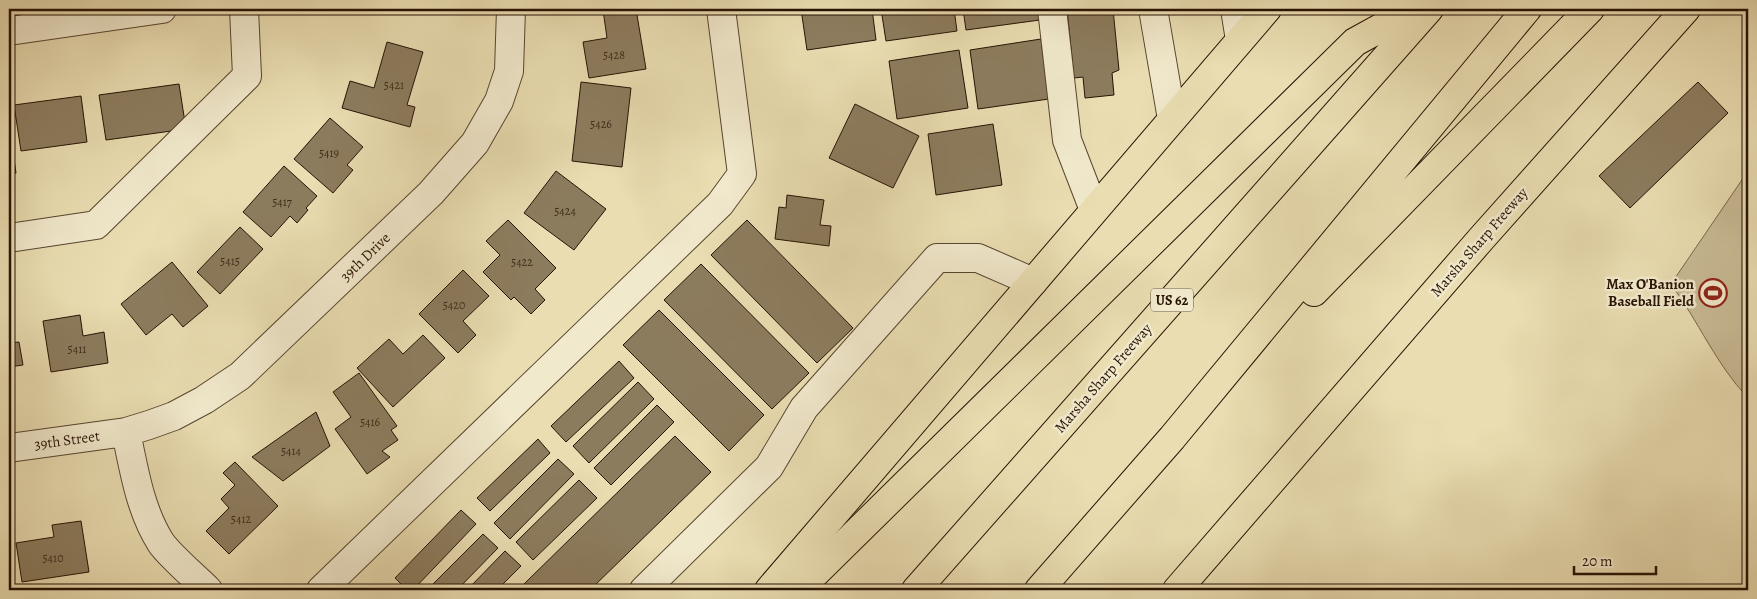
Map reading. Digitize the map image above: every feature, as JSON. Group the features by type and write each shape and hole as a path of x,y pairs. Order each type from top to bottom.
{"main road":[{"path":"769,590 1267,9"},
{"path":"798,590 1355,42 1415,9"},
{"name":"Marsha Sharp Freeway","path":"916,590 1429,9"},
{"path":"1039,590 1172,438 1527,9"},
{"path":"1172,438 1590,9"},
{"name":"Marsha Sharp Freeway","path":"1177,590 1481,239 1686,9"}],"street":[{"path":"9,31 162,9"},
{"path":"9,238 96,225 247,76 244,9"},
{"name":"39th Drive","path":"126,432 174,416 204,400 240,376 431,193 475,143 499,101 509,71 511,9"},
{"path":"321,590 720,204 742,174 721,9"},
{"path":"1052,9 1067,140 1094,210"},
{"path":"1153,9 1172,120"},
{"path":"1235,9 1240,40"},
{"path":"644,590 769,467 804,408 937,258 978,258 1033,282"},
{"path":"126,432 137,486 148,517 162,544 208,590"},
{"name":"39th Street","path":"9,448 126,432"}],"shaded area":[{"name":"Max O'Banion Baseball Field","path":"1748,171 1748,398 1726,371 1671,284"}],"building":[{"path":"636,9 646,69 589,78 583,42 607,38 603,10"},
{"path":"801,9 872,9 876,40 807,50"},
{"path":"881,9 954,9 957,31 886,41"},
{"path":"963,9 1038,9 1040,20 966,30"},
{"path":"1067,9 1113,9 1119,70 1112,73 1114,95 1085,98 1083,77 1074,78"},
{"path":"1041,39 1049,99 978,109 970,50"},
{"path":"387,42 423,52 407,105 415,107 410,127 342,108 350,81 374,88"},
{"path":"959,50 968,108 897,119 889,61"},
{"path":"581,82 631,88 622,167 572,161"},
{"path":"1698,82 1728,113 1630,208 1599,176"},
{"path":"179,84 186,129 106,140 99,95"},
{"path":"81,96 87,142 21,151 14,105"},
{"path":"855,104 919,136 893,188 829,158"},
{"path":"330,118 363,147 347,165 353,170 333,193 294,159"},
{"path":"9,123 16,173 9,174"},
{"path":"993,124 1002,185 936,195 928,134"},
{"path":"284,166 317,196 306,208 308,210 297,223 290,216 271,237 243,212"},
{"path":"556,171 606,209 574,250 524,213"},
{"path":"787,195 824,200 820,225 831,226 829,246 775,239 779,207 786,208"},
{"path":"508,220 556,268 535,289 545,300 531,314 514,297 511,300 483,272 500,255 486,241"},
{"path":"747,220 853,328 817,363 711,255"},
{"path":"240,227 263,249 220,294 197,272"},
{"path":"172,262 208,306 183,327 172,314 146,335 121,304"},
{"path":"701,264 809,373 772,409 664,300"},
{"path":"463,270 489,296 463,321 476,335 458,353 419,314"},
{"path":"659,310 764,415 729,451 623,345"},
{"path":"80,315 83,336 104,332 108,363 51,372 43,321"},
{"path":"423,335 445,358 393,407 357,368 389,339 403,354"},
{"path":"19,342 23,365 9,367 9,343"},
{"path":"619,361 634,378 566,442 551,426"},
{"path":"359,373 397,426 391,430 398,440 382,451 390,457 367,474 335,429 351,417 333,392"},
{"path":"638,382 654,399 589,463 573,446"},
{"path":"657,405 674,422 611,485 594,468"},
{"path":"316,412 330,446 283,481 252,457"},
{"path":"675,436 711,472 590,590 530,590 524,584"},
{"path":"538,439 550,453 490,511 477,498"},
{"path":"558,459 574,474 510,539 494,523"},
{"path":"235,462 278,506 229,554 206,531 229,508 221,499 235,485 223,473"},
{"path":"579,480 597,498 533,560 516,542"},
{"path":"461,510 476,524 413,590 407,590 395,578"},
{"path":"81,521 89,572 22,582 16,543 54,537 52,525"},
{"path":"483,534 498,548 457,590 427,590"},
{"path":"505,551 521,566 497,590 467,590"}],"place":[{"name":"Max O'Banion Baseball Field","path":"1713,293"}]}
